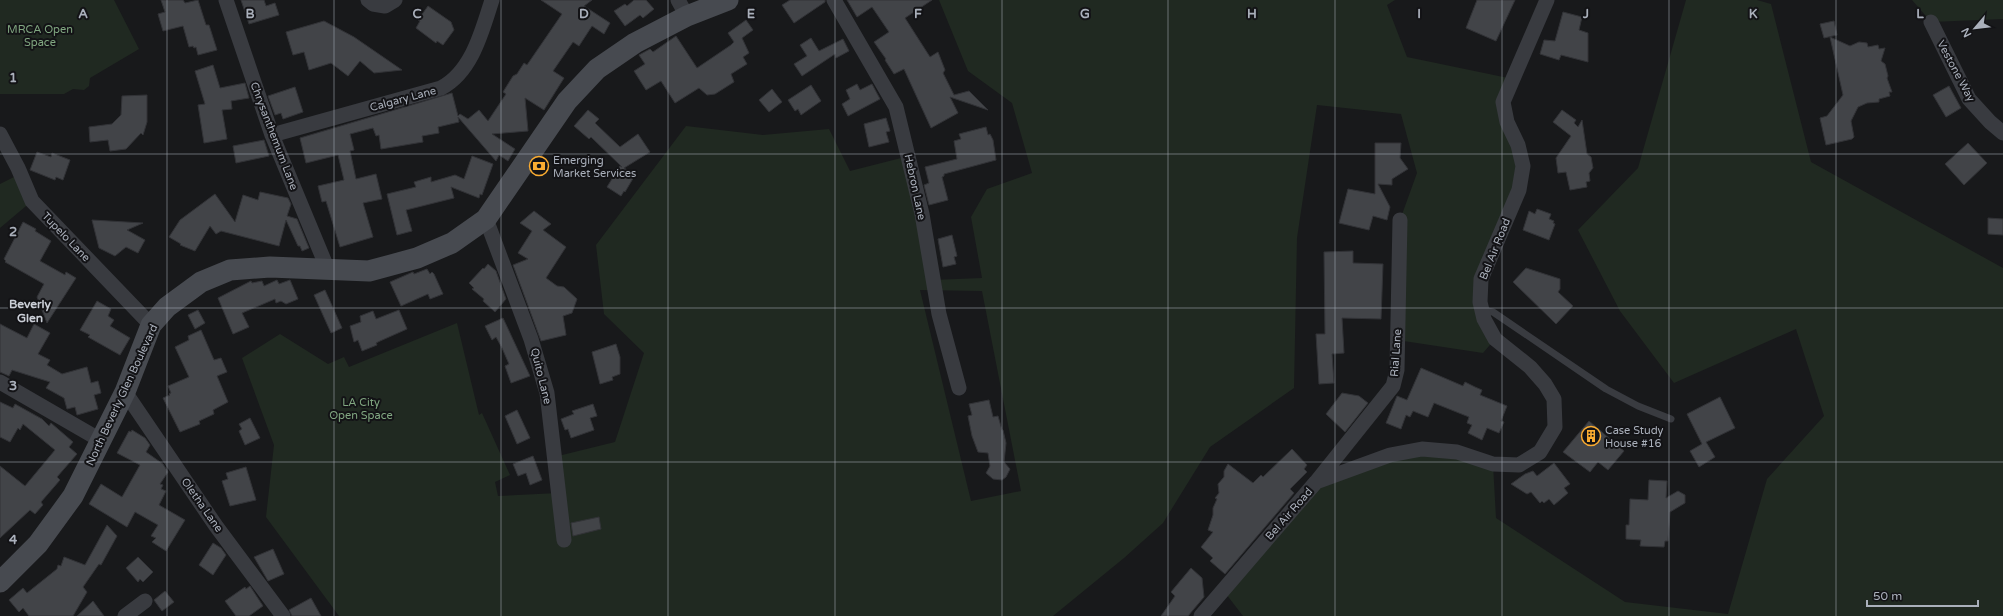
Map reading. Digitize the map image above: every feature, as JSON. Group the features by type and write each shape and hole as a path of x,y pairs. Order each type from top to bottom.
{"main road":[{"name":"North Beverly Glen Boulevard","path":"0,582 38,544 74,496 125,392 151,326 167,307 201,282 230,270 270,267 369,272 417,258 452,243 486,219 567,101 597,69 682,8 728,0"}],"street":[{"name":"Chrysanthemum Lane","path":"226,0 272,135 328,270"},
{"path":"368,0 373,4 385,6 396,0"},
{"name":"Hebron Lane","path":"834,0 892,97 896,107 922,214 939,314 959,388"},
{"name":"Bel Air Road","path":"1201,616 1316,482 1390,455 1422,449 1457,452 1493,464 1519,466 1540,452 1555,427 1554,399 1545,384 1530,367 1495,339 1484,320 1480,302 1481,279 1519,190 1523,166 1518,145 1506,122 1503,102 1547,0"},
{"name":"Calgary Lane","path":"272,135 441,88 451,83 472,56 490,4"},
{"name":"Vestone Way","path":"1931,22 1969,99 1990,122 2003,133"},
{"name":"Tupelo Lane","path":"0,134 18,168 32,201 151,326"},
{"name":"Quito Lane","path":"486,219 531,339 547,393 564,540"},
{"name":"Rial Lane","path":"1316,482 1393,386 1397,370 1400,220"},
{"path":"0,382 102,441"},
{"name":"Oletha Lane","path":"125,392 216,526 283,616"},
{"path":"125,616 145,600"}],"lane":[{"path":"1481,310 1493,312 1606,389 1638,406 1671,419"}],"green space":[{"name":"MRCA Open Space","path":"0,0 114,0 139,49 90,78 89,86 84,90 73,89 64,94 0,94"},
{"name":"LA City Open Space","path":"939,0 1395,0 1387,5 1407,57 1513,79 1503,102 1523,166 1481,279 1495,339 1483,353 1397,340 1400,220 1417,173 1401,114 1317,105 1297,238 1294,388 1210,447 1163,523 1124,558 1053,616 339,616 266,517 274,445 242,358 280,334 328,364 344,357 349,367 457,323 479,415 482,413 510,475 495,482 498,496 558,493 554,457 615,442 644,353 604,314 596,245 686,126 763,135 829,129 850,171 909,156 932,280 982,278 971,217 987,189 1032,173 1012,103 968,71","holes":["920,290 982,291 1021,491 971,501"]},
{"path":"1686,0 1757,0 1771,4 1811,162 2003,268 2003,616 1243,616 1223,590 1316,482 1422,449 1493,464 1496,518 1625,602 1728,614 1767,479 1824,416 1796,329 1674,383 1620,311 1578,230 1638,168"},
{"path":"1912,0 2003,0 2003,19 1931,22"},
{"path":"20,174 32,201 0,228 0,184"}],"building":[{"path":"161,0 183,0 185,3 198,0 206,25 209,25 217,50 198,55 196,47 189,47 183,26 163,31 158,14 165,12"},
{"path":"241,0 264,0 266,6 275,3 279,15 249,24"},
{"path":"541,0 592,0 584,6 610,23 604,34 592,26 579,46 573,42 553,71 564,78 544,110 525,98 528,131 492,134 515,149 508,161 499,155 496,161 458,117 459,122 438,127 439,133 422,136 423,142 381,149 379,135 376,136 373,128 350,134 354,150 350,151 356,179 376,174 382,199 363,203 373,237 340,247 326,201 322,202 318,186 344,180 338,155 306,163 300,138 452,93 458,116 460,114 468,119 479,110 488,121 506,94 503,92 513,76 517,74 524,63 527,65 562,14"},
{"path":"634,0 646,0 654,9 643,18 640,15 625,26 614,11 625,4 627,6"},
{"path":"790,0 825,0 825,2 794,23 782,5"},
{"path":"847,0 932,0 905,18 930,57 938,52 945,70 943,73 954,95 969,91 988,110 950,97 958,113 931,128 904,69 894,74 874,42 889,32 872,7 857,17"},
{"path":"1477,0 1515,0 1496,41 1466,28"},
{"path":"428,6 451,22 454,30 443,45 437,41 436,43 416,28 420,21 418,20"},
{"path":"1563,12 1582,17 1579,30 1588,33 1588,62 1561,55 1559,60 1540,54 1544,40 1555,41"},
{"path":"746,20 753,30 742,38 749,53 743,57 747,64 731,74 734,82 715,94 707,95 699,88 675,103 661,81 646,90 634,71 645,64 639,55 650,49 653,52 676,36 697,68 731,45 734,42 728,33"},
{"path":"324,21 354,37 402,70 374,73 360,61 348,76 331,63 309,70 304,52 293,55 286,32"},
{"path":"1834,21 1837,35 1824,38 1820,24"},
{"path":"1830,37 1850,46 1859,42 1867,43 1868,47 1878,45 1879,49 1885,48 1881,61 1885,64 1888,76 1887,78 1892,92 1889,92 1890,96 1879,99 1879,102 1867,103 1858,107 1851,121 1854,137 1852,139 1826,145 1820,118 1827,116 1843,95"},
{"path":"811,38 819,51 843,39 849,51 836,58 835,54 802,76 794,64 807,56 800,45"},
{"path":"213,65 220,88 245,83 249,98 231,101 232,109 222,110 227,139 204,143 198,105 205,104 195,71"},
{"path":"857,84 860,90 872,84 880,99 848,116 842,104 850,99 846,90"},
{"path":"811,85 821,101 801,115 798,109 795,111 788,100"},
{"path":"1949,86 1961,108 1946,117 1933,95"},
{"path":"295,87 303,112 283,119 281,113 275,115 268,96"},
{"path":"772,89 782,102 769,112 759,100"},
{"path":"147,95 147,122 143,135 141,133 126,149 110,151 108,140 90,142 89,127 112,124 121,115 122,96"},
{"path":"588,110 599,119 595,123 620,147 638,134 650,152 624,168 635,175 621,196 607,187 620,166 622,167 591,137 589,139 574,126"},
{"path":"1562,110 1576,120 1574,123 1578,127 1582,120 1587,154 1591,157 1593,168 1589,173 1590,181 1586,182 1587,187 1570,190 1566,172 1558,173 1556,158 1571,136 1553,122"},
{"path":"886,118 890,131 886,132 889,142 869,147 864,124"},
{"path":"986,127 988,135 990,134 993,140 996,160 944,174 942,177 948,200 929,205 924,185 929,183 925,167 957,159 954,141 961,139 959,134"},
{"path":"264,140 269,156 236,163 233,146"},
{"path":"1375,143 1401,143 1400,158 1408,169 1392,179 1392,185 1378,184 1390,207 1387,220 1373,216 1369,230 1339,223 1348,189 1375,194"},
{"path":"1968,143 1987,163 1964,185 1945,164"},
{"path":"37,152 51,157 52,153 70,160 63,180 56,177 55,180 30,170"},
{"path":"472,156 493,164 482,195 480,194 479,198 451,187 454,198 406,210 412,231 397,235 387,194 416,187 414,182 431,177 431,182 455,175 464,179"},
{"path":"260,192 288,198 291,204 287,216 297,219 309,248 302,251 300,246 298,246 286,220 279,246 221,231 216,234 210,226 195,251 180,245 181,244 169,237 180,220 215,194 235,222 243,195 258,200"},
{"path":"1537,209 1551,214 1549,219 1554,221 1553,223 1555,224 1549,240 1523,230 1529,211 1535,214"},
{"path":"534,211 551,224 543,230 566,247 546,278 557,286 564,287 577,299 572,313 563,316 566,335 541,341 513,265 528,259 518,253 532,231 520,223"},
{"path":"1988,218 2003,219 2003,235 1988,234"},
{"path":"92,220 143,223 127,230 145,240 138,253 126,247 115,256 99,248"},
{"path":"23,222 36,229 35,231 51,241 40,261 65,275 66,272 76,278 47,323 37,297 44,284 5,262 6,261 4,259"},
{"path":"952,235 957,256 954,257 956,264 943,267 938,239"},
{"path":"1353,251 1353,263 1383,264 1381,319 1342,318 1344,353 1332,354 1334,383 1319,384 1316,334 1325,334 1324,252"},
{"path":"488,264 496,271 506,299 495,312 483,301 484,299 472,289 474,288 469,283"},
{"path":"1526,268 1560,279 1560,289 1558,292 1573,306 1556,324 1513,282"},
{"path":"427,269 430,274 432,272 434,274 443,294 430,299 428,294 401,306 390,282 413,272 414,274"},
{"path":"277,280 279,284 290,280 298,299 286,304 281,301 276,303 275,299 242,313 249,327 233,334 218,298 251,281 252,283 262,281 264,286"},
{"path":"325,290 342,328 331,333 314,295"},
{"path":"97,301 111,309 108,316 114,320 110,326 130,338 120,355 88,337 90,335 80,330"},
{"path":"198,310 205,323 195,329 188,315"},
{"path":"399,310 407,329 362,351 358,340 354,342 350,326 361,322 360,316 373,311 376,319"},
{"path":"503,318 530,376 511,383 505,366 509,364 502,348 496,337 492,340 485,326"},
{"path":"0,324 27,338 34,324 50,333 38,354 50,360 47,365 62,374 87,367 91,383 98,381 101,393 94,395 98,409 77,415 75,407 67,409 64,398 46,388 50,382 12,370 9,376 0,372"},
{"path":"201,330 214,360 221,358 227,372 217,376 228,402 213,410 214,414 199,421 200,424 180,432 163,398 171,393 168,386 189,377 175,347 189,340 188,336"},
{"path":"616,344 620,357 620,374 612,377 613,380 600,384 592,352"},
{"path":"1421,368 1463,386 1465,382 1482,390 1480,395 1507,406 1501,421 1504,422 1499,433 1487,428 1482,440 1468,433 1472,425 1467,423 1469,417 1434,403 1428,417 1413,411 1410,417 1406,415 1401,429 1386,423 1397,396 1407,400"},
{"path":"1342,393 1359,396 1368,403 1345,432 1326,414"},
{"path":"1720,397 1735,428 1706,442 1715,457 1699,467 1690,451 1702,444 1687,414"},
{"path":"989,400 993,417 998,416 1006,443 1004,462 1010,469 1006,477 1002,480 993,479 986,473 990,466 988,453 978,452 972,436 968,416 972,415 969,404"},
{"path":"0,402 13,408 15,404 42,419 49,426 51,423 73,442 69,447 77,454 57,477 60,480 41,502 43,505 35,514 30,510 0,538 0,466 25,486 55,450 23,424 20,430 18,428 10,442 0,437"},
{"path":"593,404 597,416 590,418 594,430 571,438 568,429 565,430 561,419 574,414 572,411"},
{"path":"517,410 530,438 517,444 505,416"},
{"path":"250,418 260,438 245,445 239,431 242,429 239,424"},
{"name":"Case Study House #16","path":"1589,421 1624,451 1608,470 1598,462 1590,472 1563,452"},
{"path":"132,430 145,438 150,445 146,452 163,464 168,472 160,484 163,485 161,489 166,491 159,505 185,520 166,551 152,542 156,538 151,536 158,525 135,512 127,527 89,504 101,484 122,497 140,465 117,453 129,431 131,432"},
{"path":"1292,449 1307,465 1304,469 1307,472 1290,489 1294,493 1225,574 1210,561 1213,558 1201,547 1213,532 1208,530 1213,515 1213,508 1217,499 1215,498 1219,493 1218,484 1224,477 1224,471 1228,464 1253,483 1261,475 1263,477"},
{"path":"533,456 542,480 530,485 526,473 518,476 513,464"},
{"path":"1554,463 1570,484 1564,488 1568,493 1554,505 1549,499 1544,503 1542,501 1540,503 1531,492 1527,494 1511,484 1525,474 1533,471 1537,476"},
{"path":"246,467 256,500 230,506 222,481 228,479 226,473"},
{"path":"1649,480 1667,481 1666,498 1678,491 1685,495 1685,503 1670,512 1668,541 1665,541 1664,547 1640,546 1641,540 1626,539 1626,525 1629,525 1630,499 1648,500"},
{"path":"599,517 601,529 573,536 571,523"},
{"path":"107,525 117,536 101,565 99,564 83,587 87,592 73,616 29,616 23,608 19,612 9,600 23,588 27,593 57,569 58,565 61,566 64,557 85,565"},
{"path":"213,543 221,548 226,555 213,575 199,565"},
{"path":"273,549 284,574 268,581 254,557"},
{"path":"138,557 153,572 143,582 140,579 138,582 126,568"},
{"path":"1191,568 1202,578 1204,597 1188,616 1161,616 1175,596 1171,592"},
{"path":"250,586 263,606 249,616 236,616 225,601 245,587 246,589"},
{"path":"165,591 174,602 162,611 154,600"},
{"path":"311,598 321,616 292,616 289,610"},
{"path":"93,601 104,616 77,616"}],"place":[{"name":"Emerging Market Services","path":"539,166"},
{"name":"Case Study House #16","path":"1591,436"}],"district":[{"name":"Beverly Glen","path":"30,311"}]}
